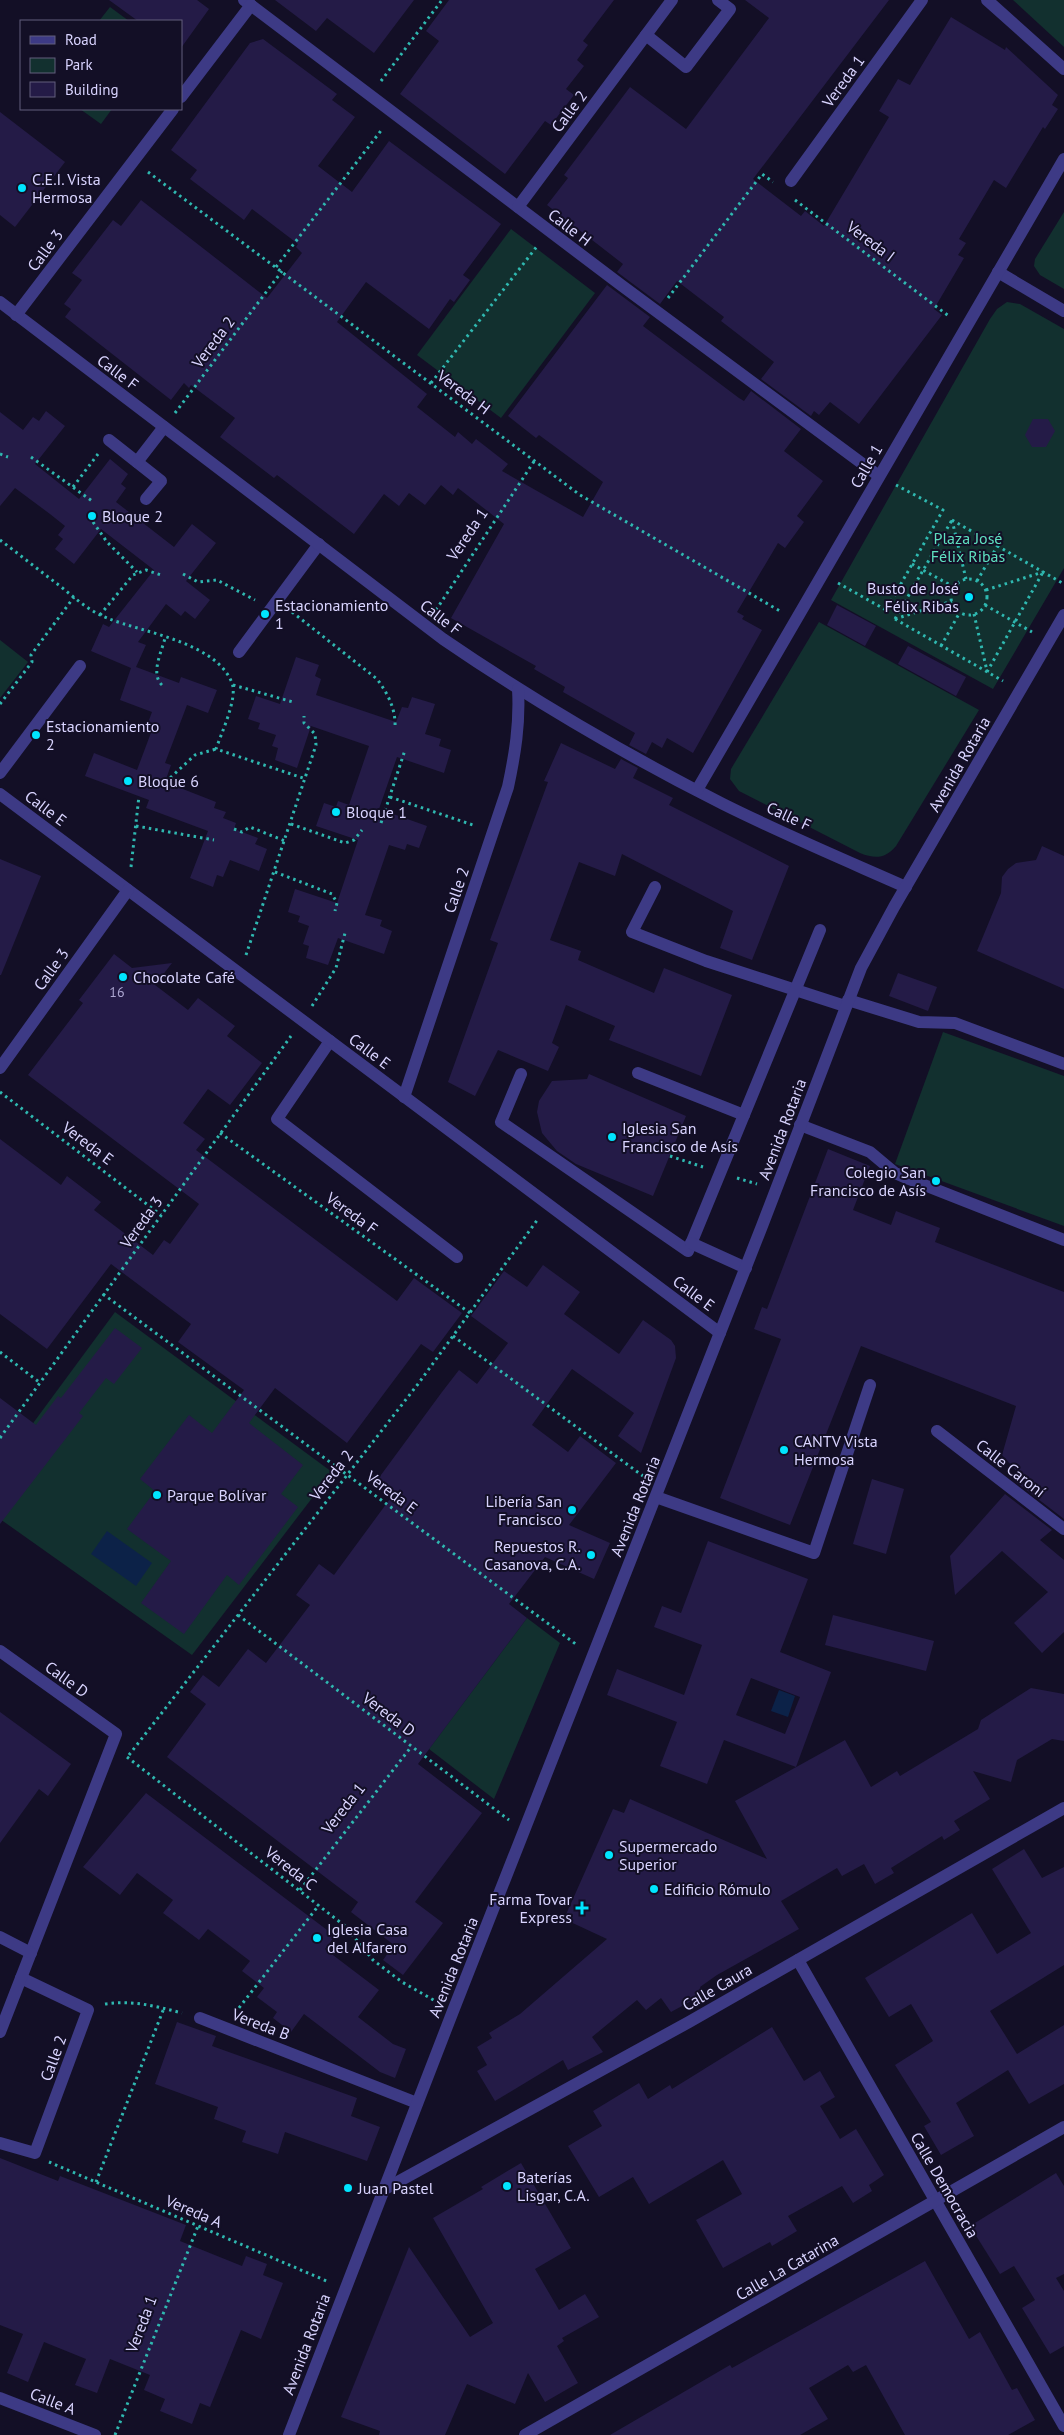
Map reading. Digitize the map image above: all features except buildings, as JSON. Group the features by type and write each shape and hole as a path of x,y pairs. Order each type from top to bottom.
{"street":[{"name":"Calle 2","path":"518,207 672,0"},
{"path":"646,35 686,68 730,10 718,0"},
{"name":"Vereda 1","path":"791,181 922,0"},
{"path":"987,0 1064,70"},
{"name":"Calle H","path":"247,3 657,312 880,476"},
{"path":"182,96 247,3"},
{"name":"Calle 3","path":"16,315 171,110"},
{"name":"Calle 1","path":"697,790 1064,159"},
{"path":"998,272 1064,311"},
{"name":"Calle F","path":"0,302 425,626 518,689 636,758 697,790 790,835 906,887"},
{"path":"137,462 164,427"},
{"path":"109,440 161,481 146,499"},
{"path":"239,652 319,544"},
{"name":"Avenida Rotaria","path":"289,2435 453,2011 746,1268 847,1003 872,946 1064,615"},
{"path":"0,774 80,666"},
{"name":"Calle 2","path":"404,1097 508,787 518,741 520,716 518,689"},
{"name":"Calle E","path":"0,794 720,1333"},
{"path":"655,887 632,932 706,961 795,990 919,1022 955,1023 1064,1064"},
{"name":"Calle 3","path":"0,1068 128,890"},
{"path":"521,1074 501,1122 688,1251 820,930"},
{"path":"330,1041 277,1119 457,1257"},
{"path":"638,1073 744,1115"},
{"path":"800,1125 870,1152 895,1173 1064,1240"},
{"path":"691,1243 746,1268"},
{"path":"658,1492 814,1553 870,1385"},
{"name":"Calle Caroní","path":"937,1432 1064,1529"},
{"name":"Calle D","path":"0,1651 114,1739"},
{"path":"0,2032 114,1739"},
{"name":"Calle Caura","path":"383,2190 680,2027 1064,1808"},
{"path":"0,1937 31,1953"},
{"name":"Calle Democracia","path":"798,1960 1064,2426"},
{"path":"21,1978 88,2010"},
{"name":"Calle 2","path":"35,2153 88,2010"},
{"name":"Vereda B","path":"200,2018 417,2103"},
{"name":"Calle La Catarina","path":"525,2435 1064,2127"},
{"path":"0,2143 35,2153"},
{"name":"Calle A","path":"0,2398 95,2435"}],"path":[{"path":"370,96 442,0"},
{"path":"276,267 394,113"},
{"name":"Vereda H","path":"133,161 580,495 796,620"},
{"path":"657,312 762,174 776,185"},
{"name":"Vereda I","path":"792,197 965,328"},
{"path":"431,383 549,231"},
{"name":"Vereda 2","path":"164,427 282,271"},
{"path":"73,487 109,440"},
{"path":"0,454 8,457"},
{"path":"31,456 92,501"},
{"name":"Vereda 1","path":"425,626 535,460"},
{"path":"823,574 886,610 943,510 880,476"},
{"path":"952,520 1064,584"},
{"path":"895,620 952,520"},
{"path":"952,520 966,579"},
{"path":"92,522 107,542 137,572"},
{"path":"0,540 100,615 191,647 212,658 221,667 233,685 233,696 216,749"},
{"path":"977,581 998,546"},
{"path":"912,564 954,587"},
{"path":"100,615 126,581 137,572 146,570 161,575"},
{"path":"986,590 1043,572"},
{"path":"987,672 1043,572"},
{"path":"183,574 198,582 217,580 229,584 274,605 377,679 387,692 394,712 395,728"},
{"path":"966,579 977,581 986,590 985,605 974,614 960,612 952,601 954,587 957,583 966,579"},
{"path":"0,704 32,662 31,655 74,597"},
{"path":"895,620 952,601"},
{"path":"985,605 1049,641"},
{"path":"941,646 960,612"},
{"path":"974,614 987,672"},
{"path":"895,620 1020,691"},
{"path":"162,685 157,680 156,672 166,638"},
{"path":"233,685 293,702"},
{"path":"240,974 306,779 316,739 304,723 304,716"},
{"path":"158,782 170,778 196,755 216,749 306,779"},
{"path":"381,823 405,750"},
{"path":"128,890 139,796"},
{"path":"390,797 493,832"},
{"path":"290,824 345,843 354,840 362,830"},
{"path":"136,826 214,840"},
{"path":"234,829 242,832 250,827 285,841"},
{"path":"274,872 332,894 337,903 335,911"},
{"name":"Vereda 3","path":"0,1438 302,1021 336,968 345,932"},
{"name":"Vereda E","path":"0,1092 161,1214"},
{"name":"Vereda F","path":"220,1133 470,1313"},
{"name":"Vereda 2","path":"128,1757 453,1336 549,1204"},
{"name":"Vereda E","path":"103,1294 593,1657"},
{"path":"453,1336 658,1492"},
{"path":"0,1352 39,1382"},
{"name":"Vereda D","path":"238,1615 524,1832"},
{"name":"Vereda C","path":"114,1739 128,1757 345,1926 373,1960 402,1982 453,2011"},
{"name":"Vereda 1","path":"300,1890 411,1747"},
{"path":"225,2027 319,1905"},
{"path":"88,2010 104,2004 125,2001 164,2008 200,2018"},
{"path":"96,2182 164,2008"},
{"name":"Vereda A","path":"35,2153 51,2163 345,2289"},
{"name":"Vereda 1","path":"116,2435 198,2226"}],"green space":[{"path":"1013,0 1064,0 1064,47"},
{"path":"110,7 128,20 100,20"},
{"path":"81,110 111,110 101,124"},
{"path":"1064,212 1064,289 1040,275 1034,266 1035,259"},
{"path":"511,229 595,293 501,418 417,355"},
{"name":"Plaza José Félix Ribas","path":"1007,302 1020,304 1064,329 1064,568 993,689 831,600 990,319 997,309"},
{"path":"819,622 979,710 896,846 884,856 875,857 860,853 739,791 730,779 731,769"},
{"path":"0,640 28,662 0,698"},
{"path":"943,1032 1064,1076 1064,1226 895,1164"},
{"name":"Parque Bolívar","path":"115,1312 332,1472 192,1655 0,1519 0,1468"},
{"path":"527,1618 560,1643 494,1799 429,1749"}],"water":[{"path":"107,1531 152,1563 136,1586 91,1554"},
{"path":"779,1690 795,1696 788,1717 771,1711"}],"place":[{"name":"C.E.I. Vista Hermosa","path":"22,188"},
{"name":"Bloque 2","path":"92,516"},
{"name":"Busto de José Félix Ribas","path":"969,597"},
{"name":"Estacionamiento 1","path":"265,614"},
{"name":"Estacionamiento 2","path":"36,735"},
{"name":"Bloque 6","path":"128,781"},
{"name":"Bloque 1","path":"336,812"},
{"name":"Chocolate Café","path":"123,977"},
{"name":"Iglesia San Francisco de Asís","path":"612,1137"},
{"name":"Colegio San Francisco de Asís","path":"936,1181"},
{"name":"CANTV Vista Hermosa","path":"784,1450"},
{"name":"Parque Bolívar","path":"157,1495"},
{"name":"Libería San Francisco","path":"572,1510"},
{"name":"Repuestos R. Casanova, C.A.","path":"591,1555"},
{"name":"Supermercado Superior","path":"609,1855"},
{"name":"Edificio Rómulo","path":"654,1889"},
{"name":"Farma Tovar Express","path":"582,1908"},
{"name":"Iglesia Casa del Alfarero","path":"317,1938"},
{"name":"Baterías Lisgar, C.A.","path":"507,2186"},
{"name":"Juan Pastel","path":"348,2188"}]}
